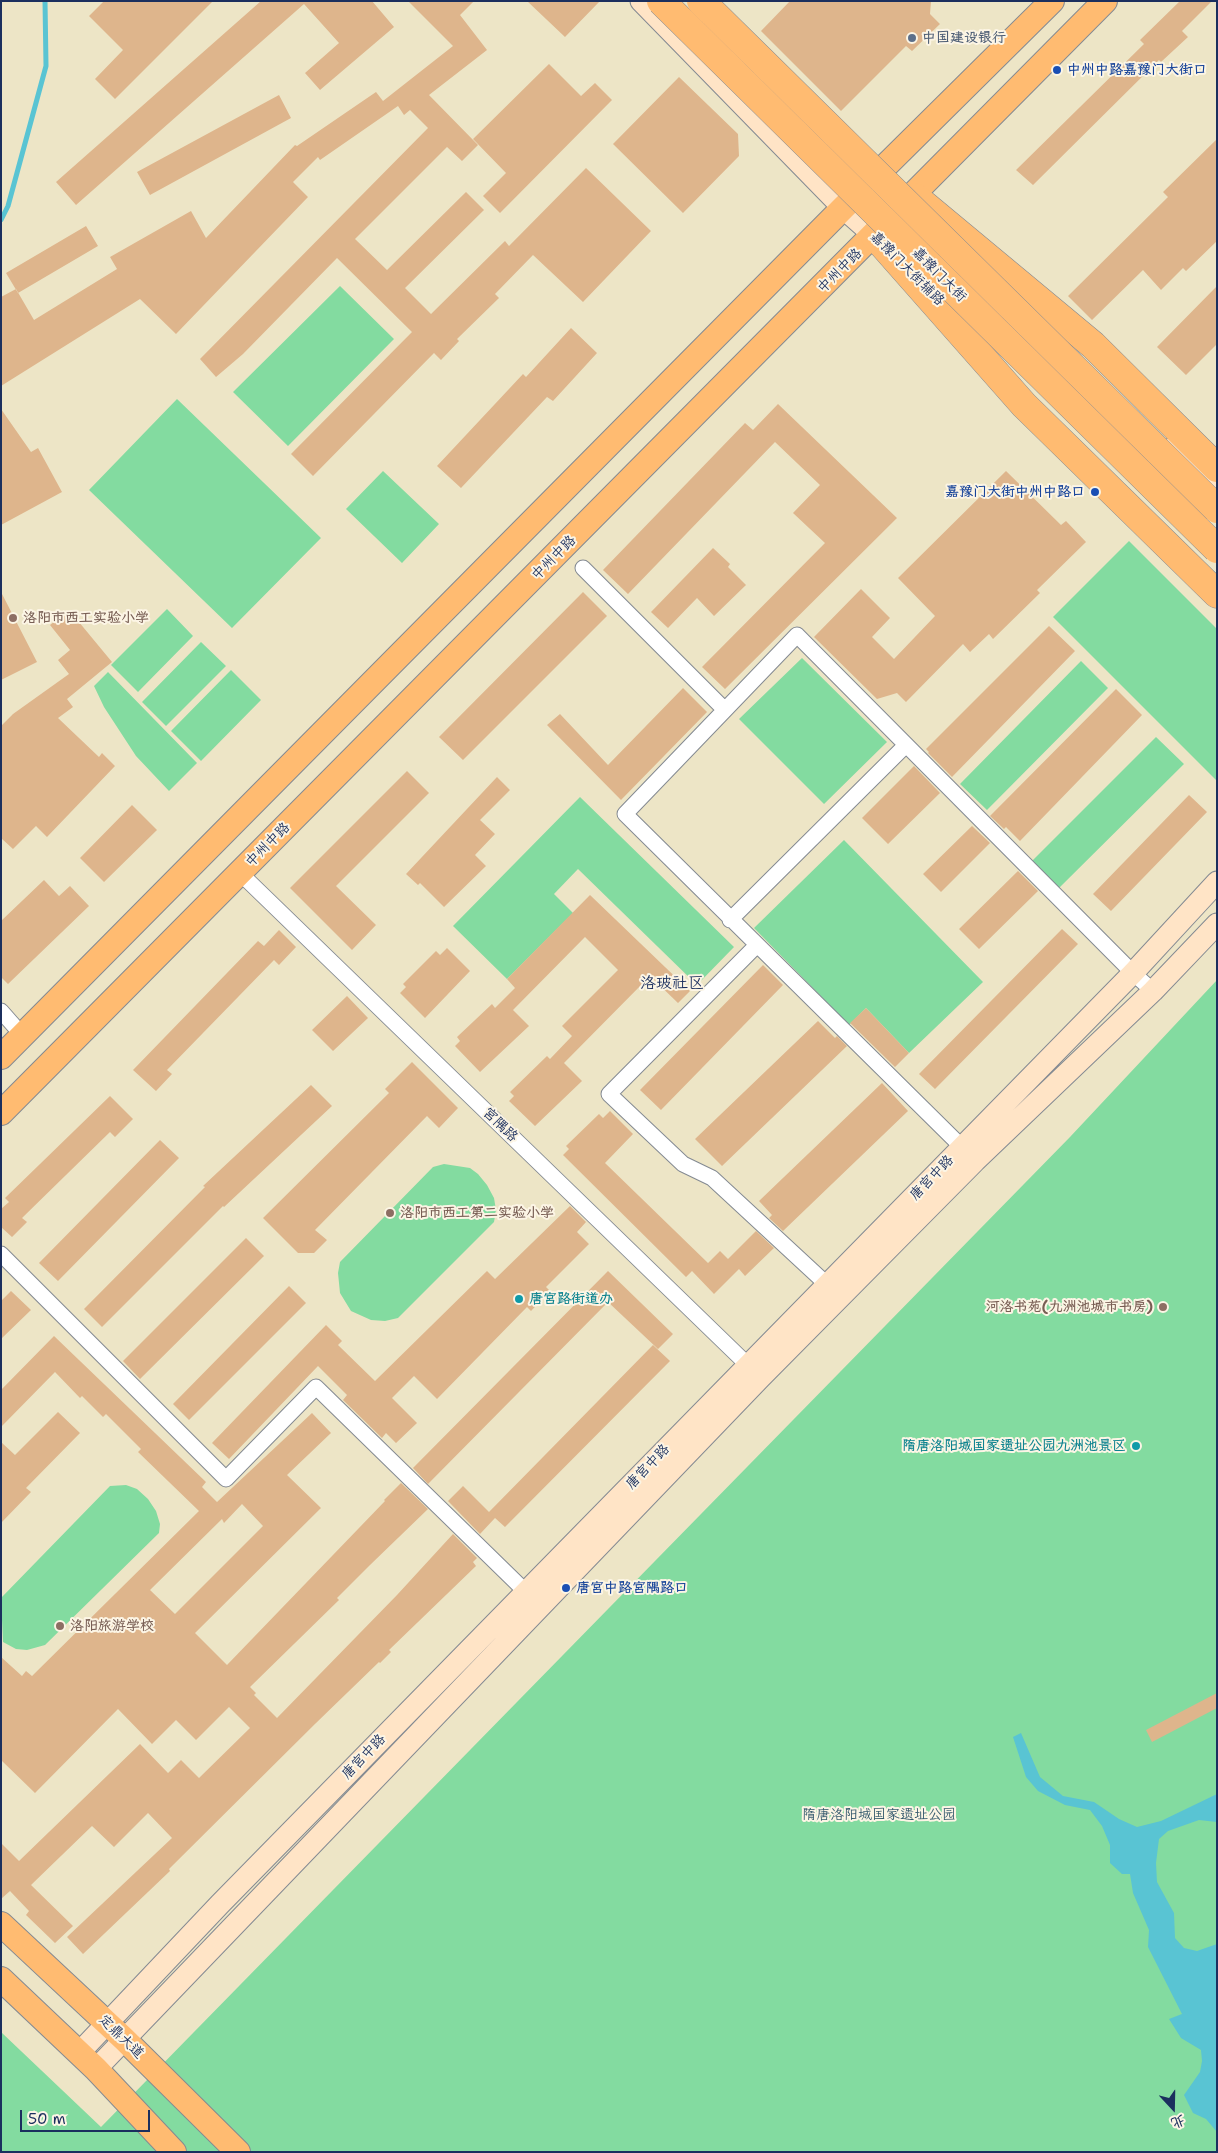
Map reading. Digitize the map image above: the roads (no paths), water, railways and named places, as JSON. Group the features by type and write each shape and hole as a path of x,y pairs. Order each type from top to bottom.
{"highway":[{"name":"嘉豫门大街","path":"660,1 1217,549"},
{"name":"嘉豫门大街","path":"702,1 1217,508"},
{"path":"914,196 1093,344 1217,468"},
{"path":"875,236 1024,405 1217,594"}],"main road":[{"name":"嘉豫门大街辅路","path":"641,1 843,208 875,236 1144,508 1217,578"},
{"path":"712,1 884,170 914,196 1217,489"},
{"path":"1,1057 843,208 884,170 1052,1"},
{"name":"中州中路","path":"1,1113 875,236 1105,1"},
{"name":"唐宫中路","path":"115,2031 968,1154 1217,882"},
{"name":"唐宫中路","path":"968,1154 1153,991 1217,924"},
{"name":"唐宫中路","path":"88,2061 227,1897 526,1592 754,1372"},
{"name":"定鼎大道","path":"1,1924 115,2031 238,2152"},
{"path":"1,1979 88,2061 174,2152"}],"street":[{"path":"583,568 725,710"},
{"path":"968,1154 756,946 625,814 797,635 1132,973 1153,991"},
{"path":"730,920 906,745"},
{"name":"宫隅路","path":"240,873 754,1372"},
{"path":"756,946 609,1094 683,1164 712,1178 834,1291"},
{"path":"1,1011 23,1036"},
{"path":"1,1254 226,1479 316,1387 526,1592"}],"water":[{"path":"1021,1733 1040,1777 1063,1796 1094,1802 1119,1819 1137,1827 1161,1821 1217,1794 1217,1822 1199,1820 1168,1831 1159,1839 1156,1863 1157,1882 1174,1913 1175,1938 1184,1948 1197,1951 1217,1944 1217,2132 1206,2119 1193,2113 1184,2095 1200,2072 1201,2050 1181,2038 1169,2019 1182,2014 1148,1947 1149,1930 1133,1893 1130,1874 1122,1874 1110,1863 1110,1845 1102,1826 1090,1810 1065,1805 1038,1791 1026,1777 1013,1737"}],"waterway":[{"path":"1,220 8,206 46,66 45,1"}],"place":[{"name":"中国建设银行","path":"912,38"},
{"name":"中州中路嘉豫门大街口","path":"1057,70"},
{"name":"嘉豫门大街中州中路口","path":"1095,492"},
{"name":"洛阳市西工实验小学","path":"13,618"},
{"name":"洛阳市西工第二实验小学","path":"390,1213"},
{"name":"唐宫路街道办","path":"519,1299"},
{"name":"河洛书苑(九洲池城市书房)","path":"1163,1307"},
{"name":"隋唐洛阳城国家遗址公园九洲池景区","path":"1136,1446"},
{"name":"唐宫中路宫隅路口","path":"566,1588"},
{"name":"洛阳旅游学校","path":"60,1626"}],"district":[{"name":"洛玻社区","path":"672,984"}],"park label":[{"name":"隋唐洛阳城国家遗址公园","path":"879,1815"}]}
